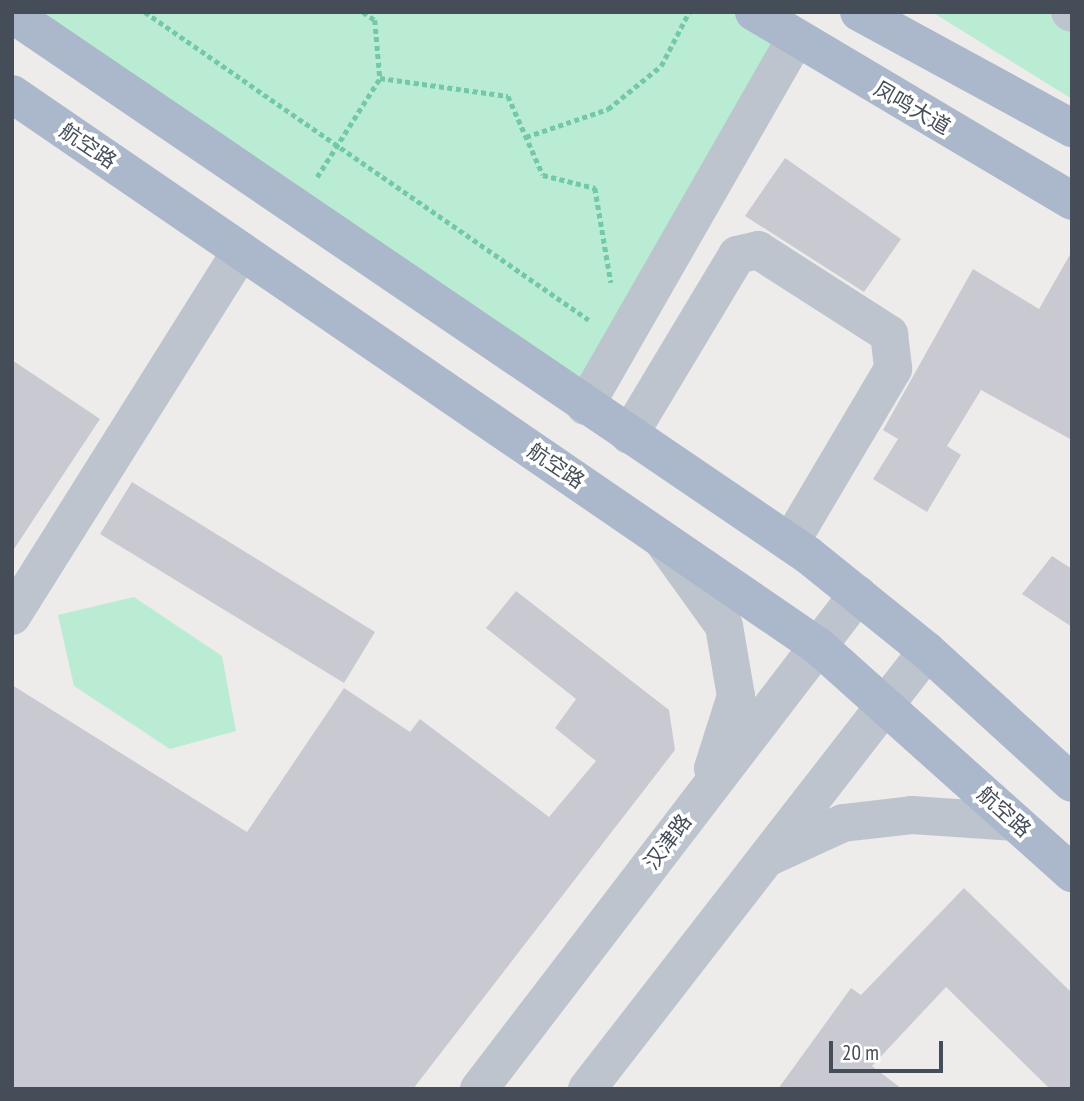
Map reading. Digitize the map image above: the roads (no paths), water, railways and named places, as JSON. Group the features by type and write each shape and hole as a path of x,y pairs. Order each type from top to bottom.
{"main road":[{"name":"凤鸣大道","path":"754,12 795,40 1072,201"},
{"path":"859,12 1072,128"},
{"path":"12,14 790,543 927,650 1072,783"},
{"name":"航空路","path":"12,94 818,646 1072,873"}],"street":[{"path":"585,406 795,40"},
{"path":"629,435 737,255 758,250 889,334 893,369 790,543"},
{"path":"12,616 241,251"},
{"path":"662,539 724,626 736,696 706,792"},
{"name":"汉津路","path":"479,1089 858,594"},
{"path":"587,1089 927,650"},
{"path":"764,859 843,823 912,815 1015,822"}]}
